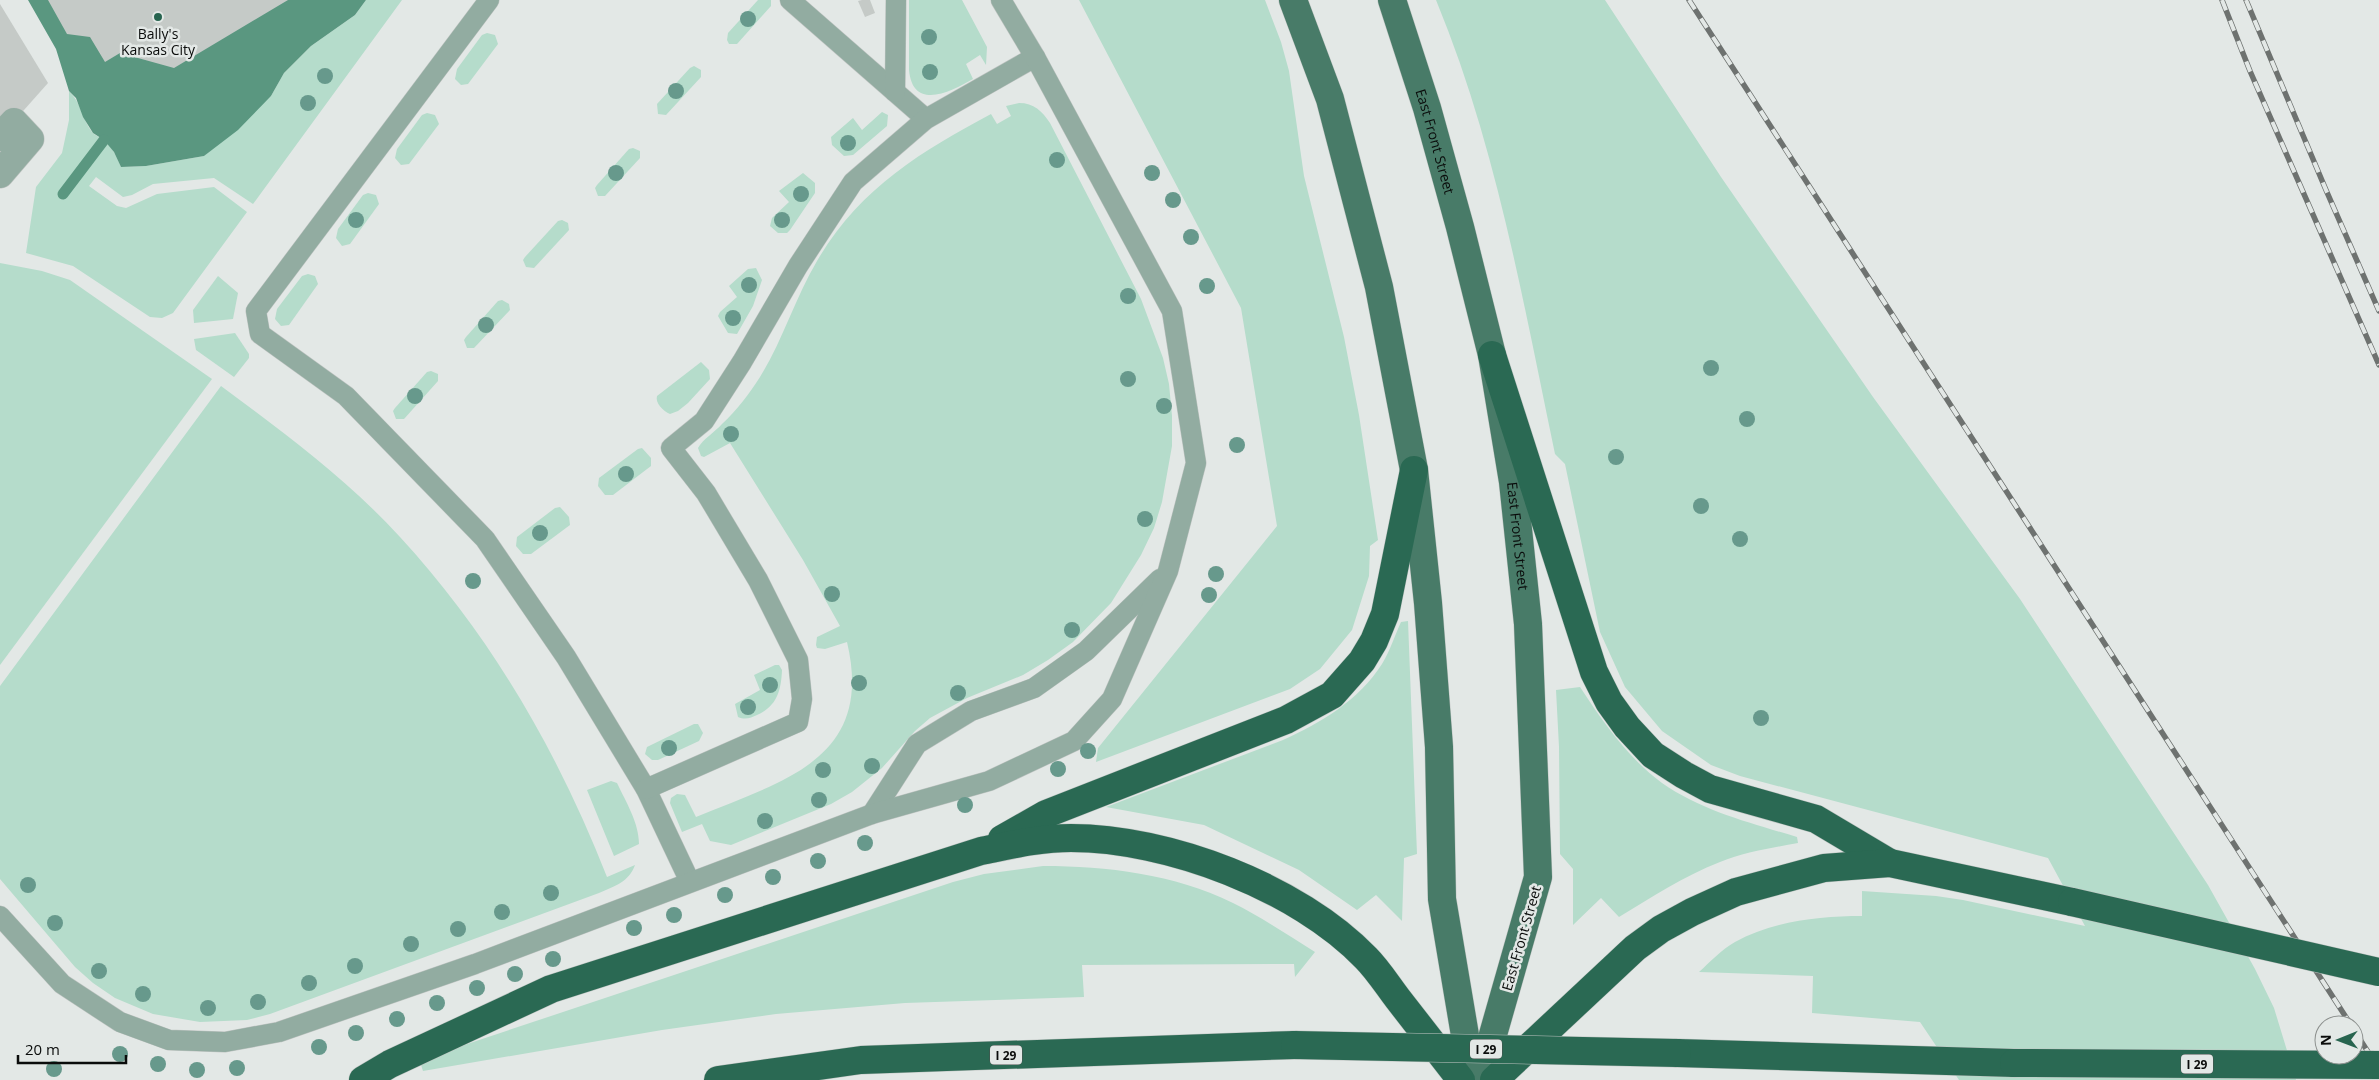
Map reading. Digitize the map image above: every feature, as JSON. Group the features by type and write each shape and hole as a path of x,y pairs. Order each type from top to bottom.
{"highway":[{"path":"1492,354 1594,672 1609,702 1627,728 1653,755 1684,776 1710,790 1816,819 1890,863"},
{"path":"981,851 1046,814 1286,720 1332,695 1362,661 1374,641 1385,614 1414,470"},
{"path":"363,1080 390,1064 551,988 981,851 1035,840 1072,838 1115,841 1150,847 1228,871 1293,903 1335,930 1366,958 1461,1080"},
{"path":"1494,1080 1635,948 1661,929 1692,912 1736,892 1824,868 1890,863 2072,902 2379,972"},
{"name":"I 29","path":"718,1080 860,1060 1295,1045 1677,1053 2014,1063 2379,1065"}],"main road":[{"path":"1293,0 1330,99 1379,287 1414,470 1428,602 1439,747 1442,899 1472,1080"},
{"name":"East Front Street","path":"1392,0 1430,117 1492,354 1513,482 1528,624 1538,878 1480,1080"}],"street":[{"path":"0,137 14,122 30,139 0,174"}],"lane":[{"path":"489,0 256,311 260,334 346,396 485,539 566,657 646,789 690,882"},
{"path":"790,0 926,119"},
{"path":"895,92 896,0"},
{"path":"0,916 62,984 120,1022 169,1040 225,1042 279,1032 475,964 872,814 989,781 1074,741 1112,699 1168,571 1196,463 1172,311 1035,57 1001,0"},
{"path":"646,789 798,722 802,699 798,660 758,580 706,493 671,448 704,420 742,362 798,266 853,182 926,119 1035,57"},
{"path":"872,814 917,744 971,711 1034,688 1086,650 1168,571"}],"shaded area":[{"path":"28,0 366,0 355,15 311,46 284,73 271,96 238,130 204,156 146,166 121,167 114,152 104,140 93,133 83,117 76,98 69,91 56,49"},
{"path":"366,0 402,0 253,204 214,178 153,184 132,195 123,197 96,177 89,186 117,206 126,208 157,194 214,187 247,212 173,313 162,318 150,317 73,266 26,253 36,187 62,153 69,120 69,91 76,100 92,132 110,147 121,167 146,166 204,156 271,96 284,73 311,46 355,15"},
{"path":"758,0 771,0 771,6 737,44 729,44 727,40 728,33"},
{"path":"909,0 962,0 987,47 986,65 980,55 966,64 973,79 955,89 935,95 918,91 912,83 909,70"},
{"path":"1079,0 1265,0 1281,42 1289,71 1304,176 1344,337 1359,415 1378,540 1370,546 1369,576 1352,630 1320,669 1290,689 1096,762 1098,748 1277,526 1241,308"},
{"path":"1436,0 1605,0 1721,177 1873,397 2020,599 2208,885 2255,969 2274,1008 2296,1080 1959,1080 1920,1022 1812,1013 1813,976 1699,972 1730,945 1765,929 1797,921 1862,916 1862,891 1936,896 1963,900 2085,926 2048,858 1740,776 1711,765 1662,731 1625,687 1600,632 1565,464 1555,454 1519,281 1492,167 1457,55"},
{"path":"487,33 495,35 498,44 468,84 461,85 455,79 457,69 482,35"},
{"path":"694,66 701,70 701,77 666,115 658,114 657,104"},
{"path":"1019,103 1029,104 1037,108 1050,123 1141,299 1163,358 1169,384 1172,446 1162,502 1154,528 1141,555 1111,603 1073,642 1023,675 967,698 930,718 915,731 882,768 852,792 831,804 731,845 710,841 702,824 682,832 670,803 671,798 677,794 685,795 696,817 789,777 814,760 834,740 847,714 852,682 847,642 825,649 817,648 817,637 840,626 803,560 730,443 704,457 701,456 698,448 742,402 756,383 776,348 809,275 834,236 852,213 872,193 916,158 991,114 997,124 1011,116 1006,106"},
{"path":"882,112 888,115 887,126 853,155 844,156 832,145 831,137 853,118 862,130"},
{"path":"427,113 435,115 439,124 409,164 401,165 395,158 397,149 422,115"},
{"path":"633,148 640,151 640,158 605,196 598,196 595,188 597,185 629,149"},
{"path":"803,173 815,183 815,193 790,230 787,233 778,233 770,226 772,218 789,202 779,191"},
{"path":"368,193 376,195 379,204 350,244 342,246 336,238 338,229 363,195"},
{"path":"562,220 568,223 569,230 534,268 526,267 523,260 525,257 558,221"},
{"path":"0,263 42,271 70,280 212,379 0,665"},
{"path":"756,268 762,280 753,306 737,334 728,333 718,316 737,297 729,286 748,269"},
{"path":"308,274 315,276 318,284 289,325 281,326 275,319 277,309 302,276"},
{"path":"218,276 238,293 233,319 194,323 193,310"},
{"path":"502,300 509,304 510,310 474,348 467,348 464,340 466,337 498,301"},
{"path":"235,333 249,354 249,358 234,377 196,350 194,339"},
{"path":"701,362 709,370 710,379 678,411 670,414 660,407 657,396"},
{"path":"431,371 438,374 438,381 404,419 396,419 393,411 395,408 427,372"},
{"path":"221,386 291,439 358,495 400,537 433,575 493,655 519,697 567,785 607,877 635,865 629,876 616,886 599,893 270,1014 247,1020 200,1022 153,1014 115,998 93,983 75,967 0,879 0,686"},
{"path":"642,448 651,458 651,466 613,495 605,495 598,486 599,478"},
{"path":"560,507 569,517 570,525 531,554 523,554 516,546 517,537 555,508"},
{"path":"1408,621 1417,854 1404,858 1402,921 1376,895 1357,910 1299,870 1204,825 1106,807 1283,740 1325,718 1351,699 1373,677 1385,659 1401,622"},
{"path":"779,665 782,670 777,697 769,707 755,716 750,718 738,717 735,704 760,690 754,675"},
{"path":"1580,687 1627,751 1662,783 1677,793 1710,809 1797,837 1798,843 1749,853 1720,862 1681,880 1619,917 1601,898 1573,925 1573,869 1560,854 1559,747 1556,690"},
{"path":"694,724 698,724 703,733 699,741 658,760 652,760 645,754 647,747"},
{"path":"611,781 617,783 631,813 637,828 639,844 614,856 587,790"},
{"path":"1043,866 1116,870 1187,885 1211,893 1243,908 1315,952 1295,977 1294,964 1082,965 1084,997 905,1003 776,1014 662,1030 423,1071 420,1062 443,1052 953,882 984,874"}],"building":[{"name":"Bally's Kansas City","path":"48,0 288,0 174,68 120,53 105,62 90,37 67,34"},
{"path":"870,0 875,13 865,17 858,1"},
{"path":"0,4 48,83 0,137"}],"waterway":[{"path":"63,194 104,140"}],"railway":[{"path":"1689,0 2345,1015"},
{"path":"2222,0 2250,71 2379,365"},
{"path":"2246,0 2379,311"},
{"path":"2364,1046 2379,1069"}],"place":[{"name":"Bally's Kansas City","path":"158,17"}]}
